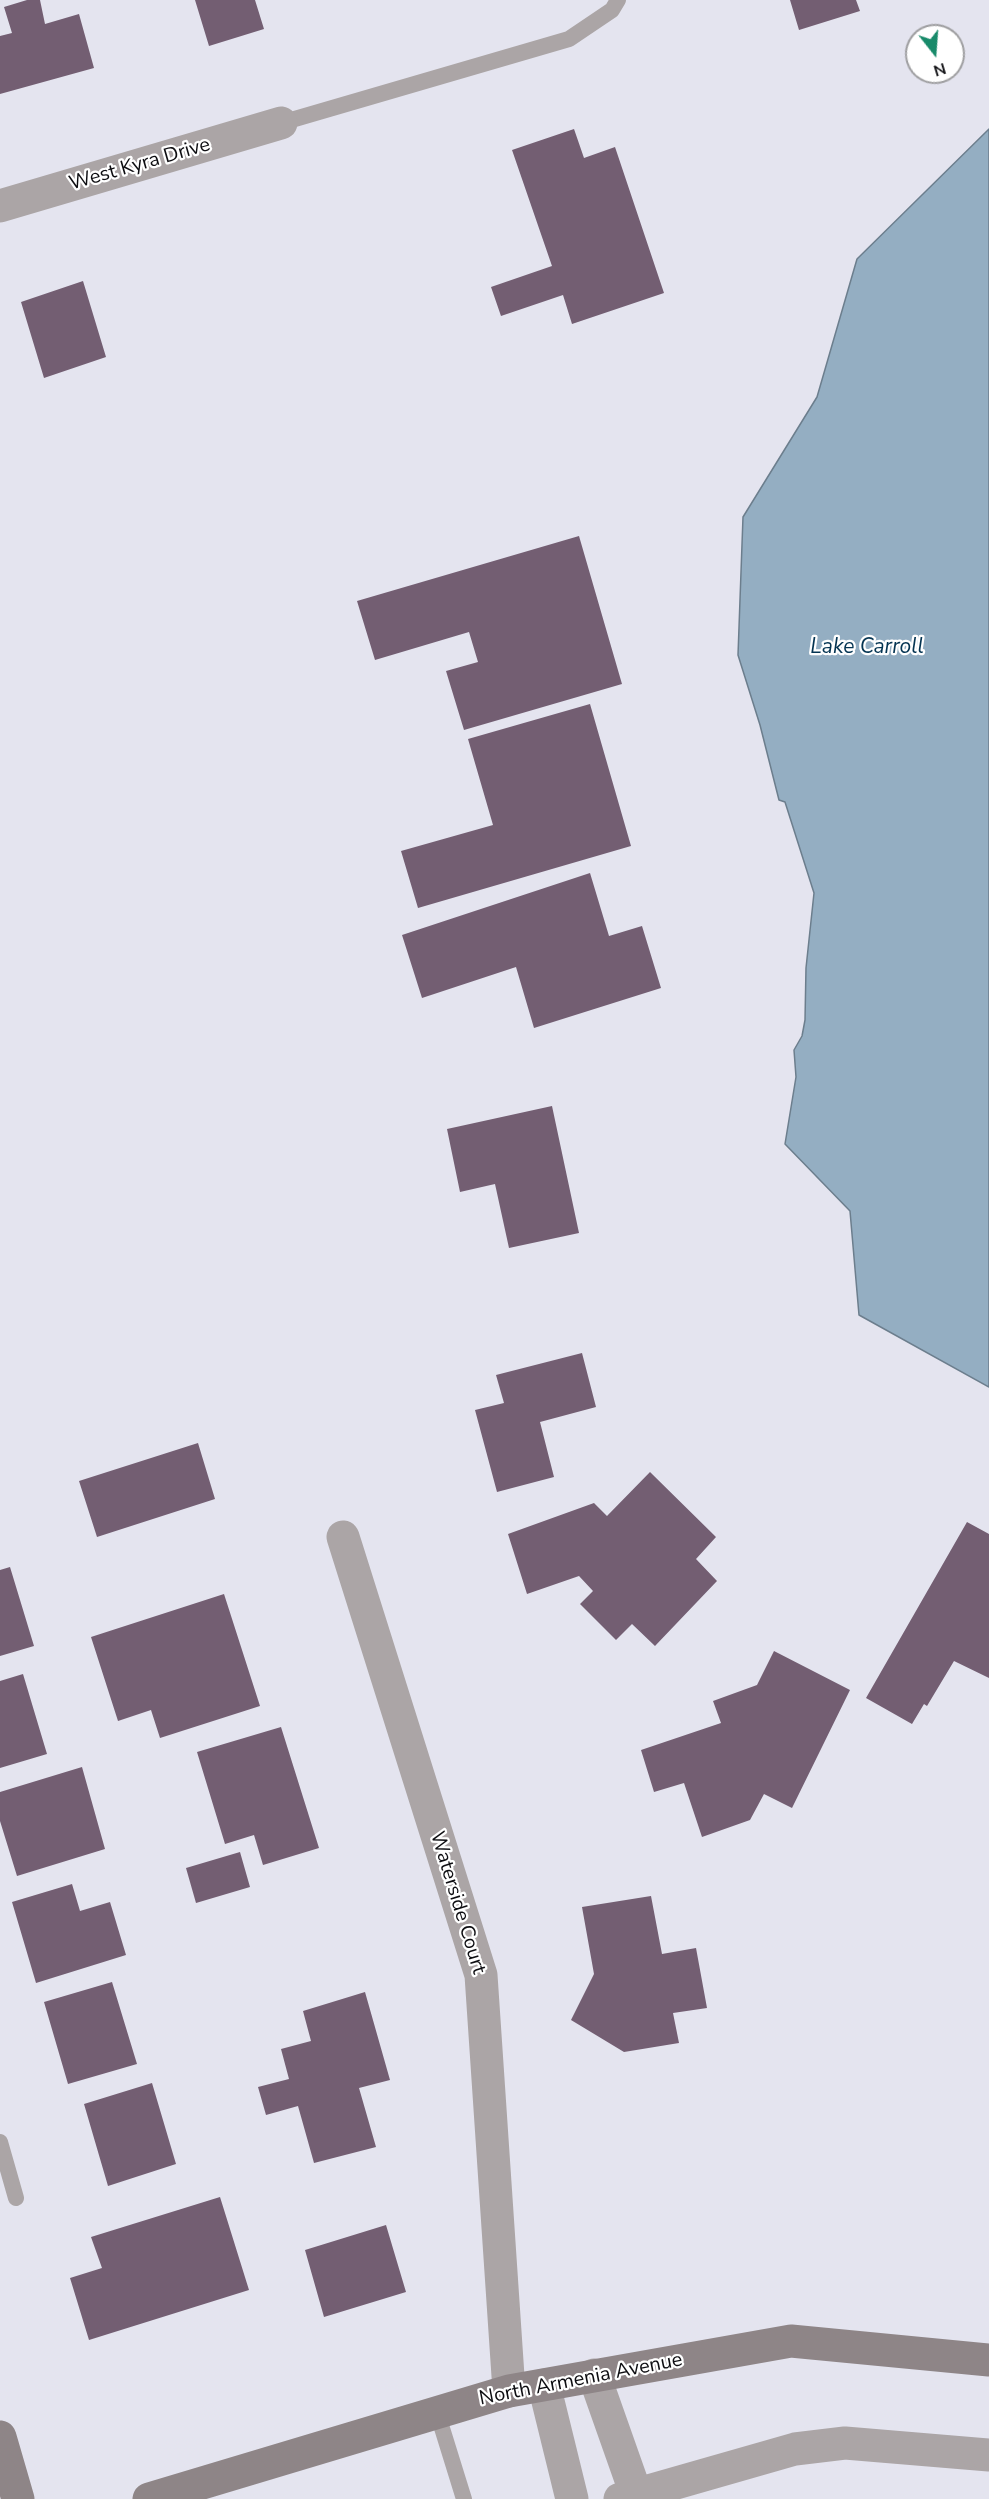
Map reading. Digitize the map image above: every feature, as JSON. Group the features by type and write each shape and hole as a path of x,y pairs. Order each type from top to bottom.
{"main road":[{"name":"North Armenia Avenue","path":"149,2499 508,2391 791,2341 989,2360"},
{"path":"0,2437 18,2499"}],"street":[{"name":"West Kyra Drive","path":"0,206 281,123"},
{"name":"Waterside Court","path":"343,1537 481,1975 508,2391"},
{"path":"594,2375 628,2496 795,2449 845,2443 989,2455"},
{"path":"544,2385 572,2499"}],"lane":[{"path":"281,123 569,39 612,10 618,0"},
{"path":"0,2142 16,2198"},
{"path":"437,2412 464,2499"}],"water":[{"name":"Lake Carroll","path":"989,129 989,1387 859,1315 850,1211 785,1144 796,1077 794,1050 802,1036 805,1020 806,968 814,893 785,802 779,800 760,725 738,655 743,517 817,397 857,259"}],"building":[{"path":"27,0 40,0 45,24 79,14 94,68 0,94 0,36 12,33 4,7"},
{"path":"195,0 255,0 264,29 209,46"},
{"path":"790,0 856,0 860,11 799,30"},
{"path":"574,129 584,158 615,147 664,293 572,324 563,295 501,316 491,287 552,266 512,150"},
{"path":"83,281 106,357 44,378 21,302"},
{"path":"579,536 622,684 464,730 446,671 478,662 469,632 375,660 357,601"},
{"path":"590,704 631,846 418,908 401,851 493,825 468,739"},
{"path":"590,873 609,936 642,926 661,988 534,1028 516,967 422,998 402,935"},
{"path":"552,1106 579,1233 509,1248 495,1184 460,1192 447,1129"},
{"path":"582,1353 596,1407 540,1422 554,1477 497,1492 475,1410 504,1403 496,1375"},
{"path":"198,1443 215,1499 97,1537 79,1481"},
{"path":"650,1472 716,1537 696,1559 717,1581 655,1646 632,1624 616,1640 580,1604 593,1591 579,1576 527,1594 508,1534 594,1503 607,1516"},
{"path":"967,1522 989,1534 989,1678 954,1661 927,1706 924,1704 912,1724 866,1698"},
{"path":"10,1567 34,1646 0,1656 0,1570"},
{"path":"224,1594 260,1706 160,1738 151,1710 118,1721 91,1637"},
{"path":"774,1651 850,1690 792,1808 764,1794 750,1820 702,1837 684,1783 654,1792 641,1750 721,1723 713,1701 757,1685"},
{"path":"23,1674 47,1754 0,1768 0,1681"},
{"path":"281,1727 319,1848 263,1865 254,1835 225,1844 197,1752"},
{"path":"82,1767 105,1849 17,1876 0,1821 0,1792"},
{"path":"240,1852 250,1887 196,1903 186,1868"},
{"path":"72,1884 80,1911 110,1902 126,1955 36,1983 12,1902"},
{"path":"651,1896 662,1954 696,1948 707,2008 673,2013 679,2043 624,2052 571,2020 594,1974 582,1907"},
{"path":"112,1982 137,2064 68,2084 44,2002"},
{"path":"365,1992 390,2080 359,2088 376,2147 314,2163 298,2106 266,2115 258,2087 289,2079 281,2049 311,2041 303,2011"},
{"path":"152,2083 176,2164 108,2186 84,2104"},
{"path":"220,2197 249,2290 89,2340 70,2278 102,2268 91,2237"},
{"path":"386,2225 406,2292 324,2317 305,2250"}]}
